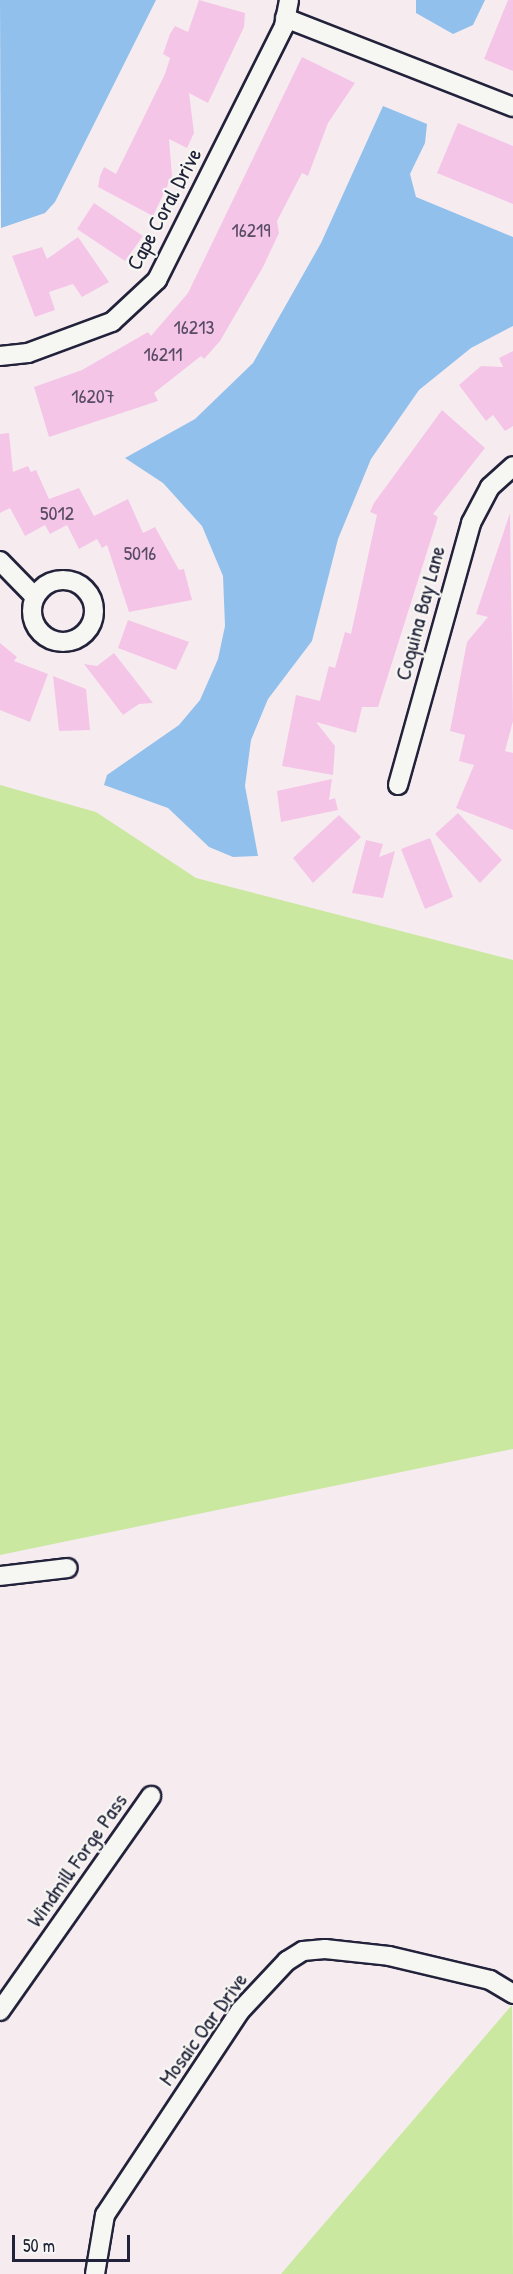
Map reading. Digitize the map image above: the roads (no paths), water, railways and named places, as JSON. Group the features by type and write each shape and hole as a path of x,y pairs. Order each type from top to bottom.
{"street":[{"path":"287,9 513,107"},
{"name":"Cape Coral Drive","path":"0,356 28,353 112,322 157,280 287,9"},
{"name":"Coquina Bay Lane","path":"398,785 471,523 490,487 513,466"},
{"path":"0,561 34,597"},
{"path":"0,1576 68,1568"},
{"name":"Windmill Forge Pass","path":"0,2011 151,1796"},
{"name":"Mosaic Oar Drive","path":"95,2274 105,2215 240,2012 287,1961 303,1951 325,1949 389,1956 490,1980 513,1994"}],"water":[{"path":"0,0 156,0 55,202 45,213 1,228"},
{"path":"416,0 485,0 473,25 453,34 416,13"},
{"path":"383,106 427,124 425,143 410,174 416,197 513,237 513,326 471,348 419,390 371,459 338,539 312,641 268,699 251,740 245,786 258,856 233,857 209,847 168,808 104,785 107,775 179,725 200,700 218,659 225,626 223,576 202,526 163,483 125,458 195,419 253,363 321,243"}]}
